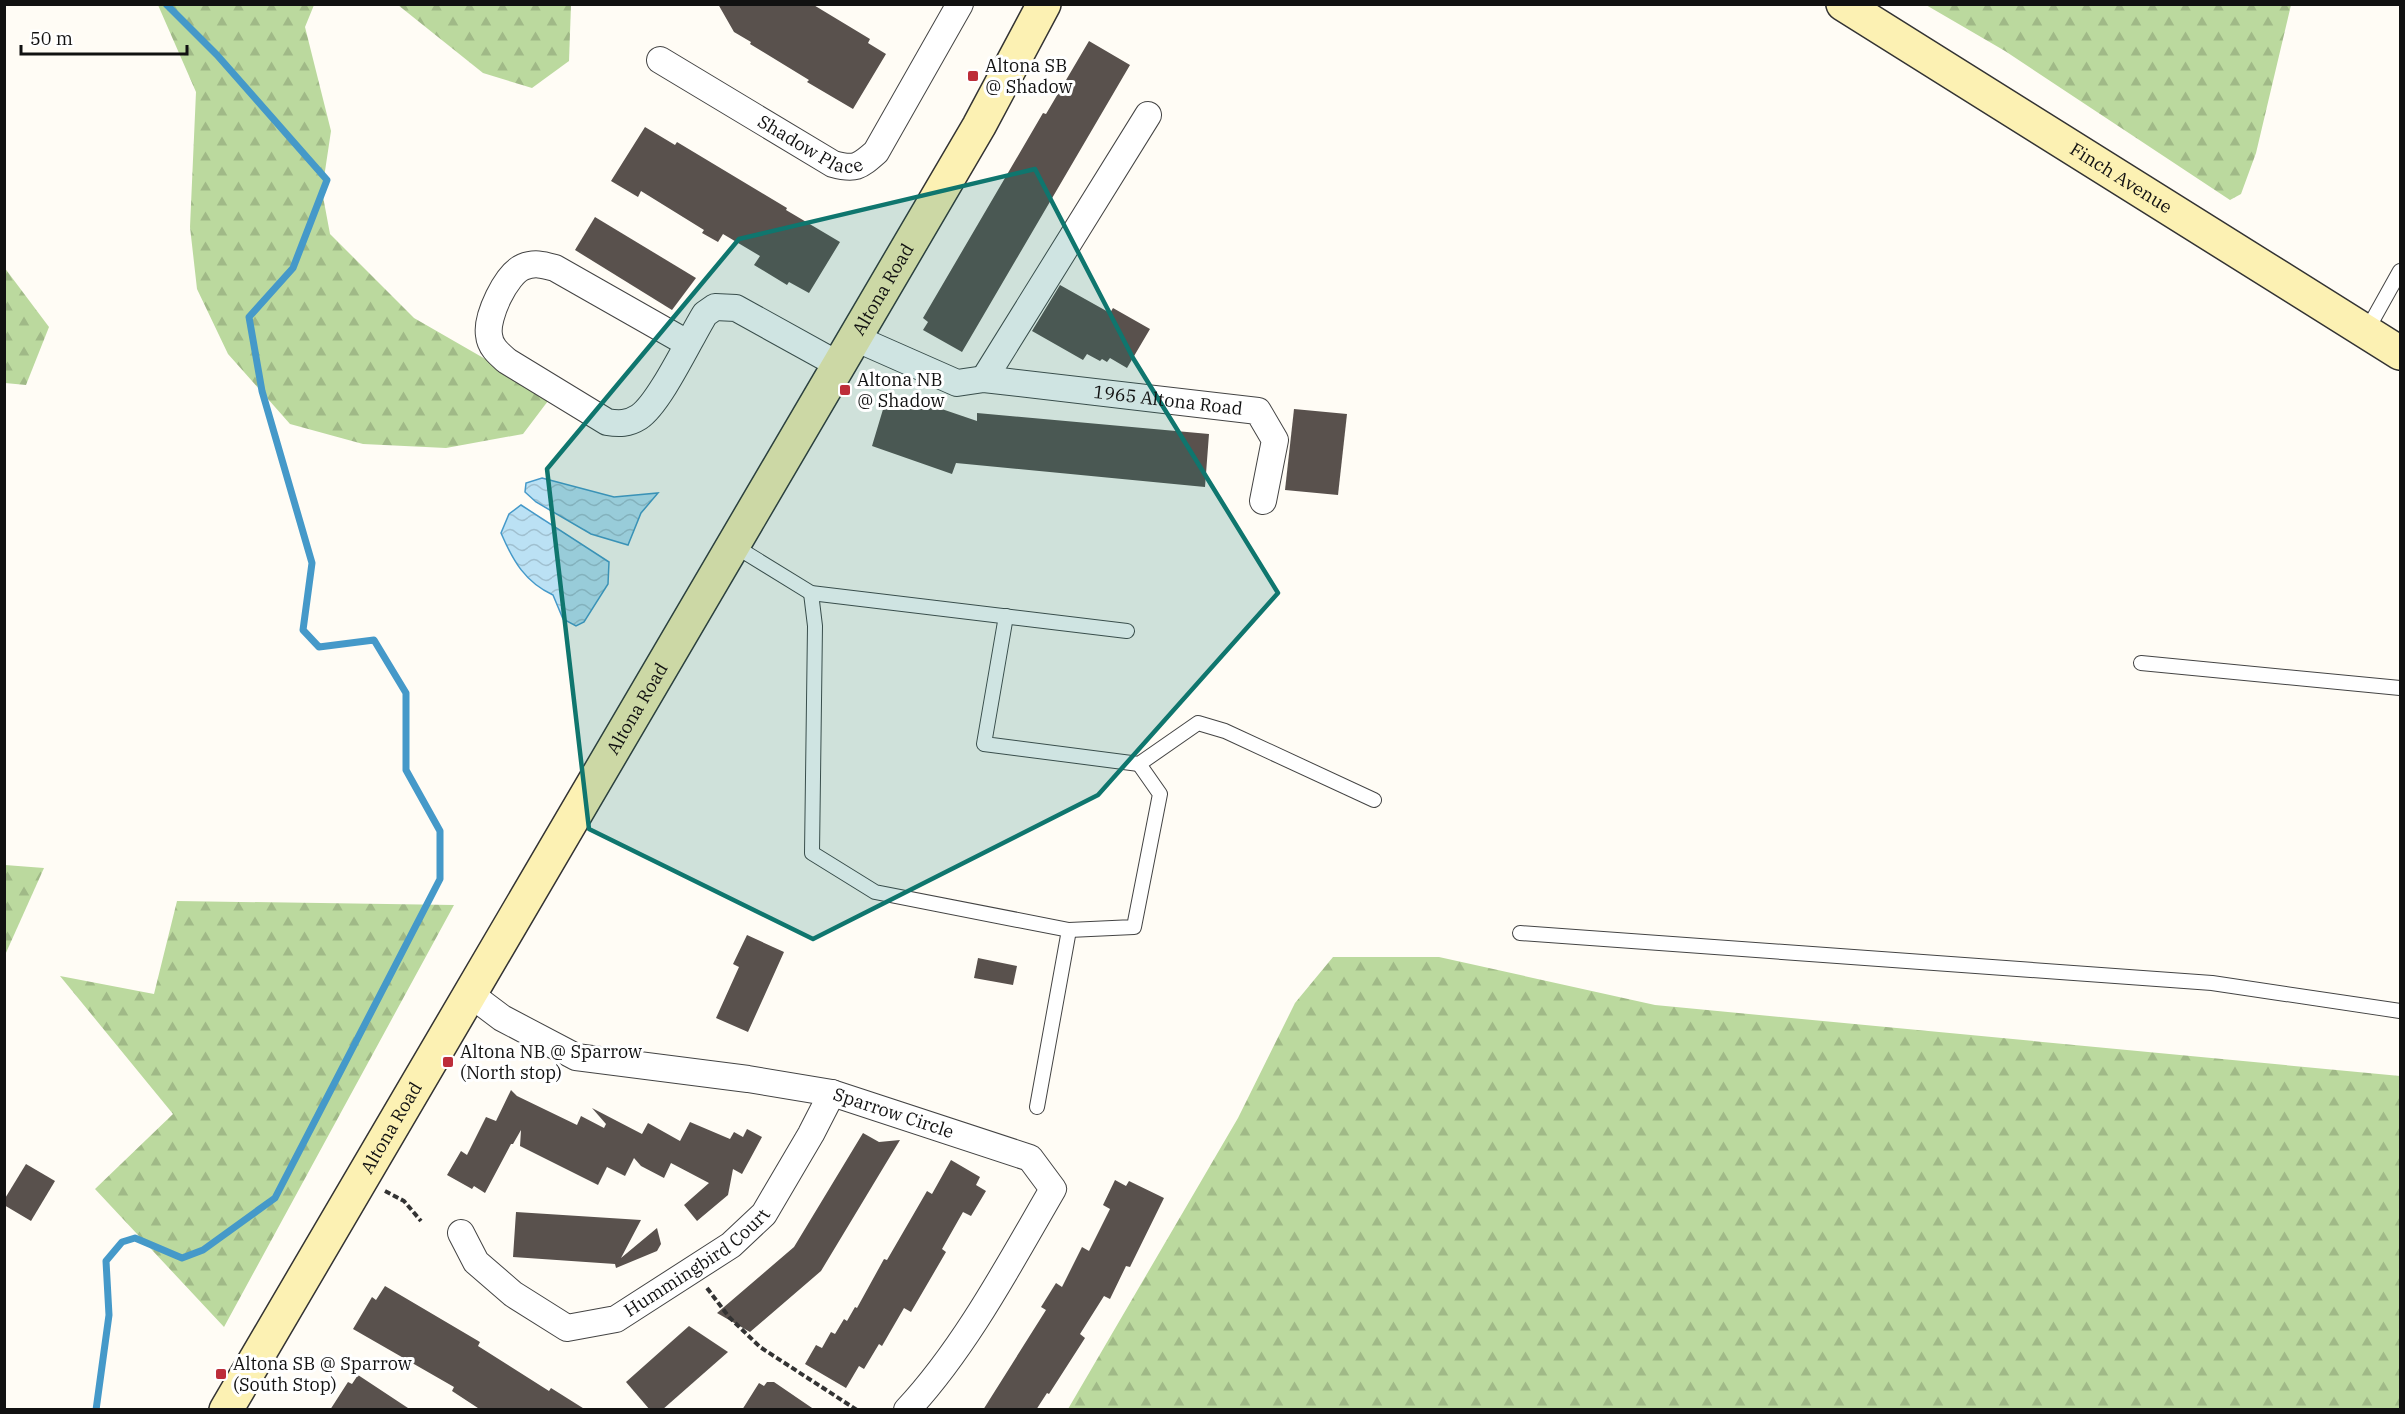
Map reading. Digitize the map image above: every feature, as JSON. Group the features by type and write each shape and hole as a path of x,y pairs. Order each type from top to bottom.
{"main road":[{"name":"Altona Road","path":"226,1410 979,126 1044,4"},
{"name":"Finch Avenue","path":"1843,4 2400,353"}],"street":[{"name":"Shadow Place","path":"660,60 833,164 849,168 862,164 876,152 960,4"},
{"path":"984,379 1148,115"},
{"name":"1965 Altona Road","path":"687,343 555,268 538,263 521,267 507,283 492,311 489,335 495,350 507,362 607,422 623,424 639,417 652,405 705,314 715,307 724,306 736,308 847,352 957,382 984,379 1258,411 1275,440 1263,501"},
{"name":"Sparrow Circle","path":"470,994 502,1018 576,1057 748,1079 832,1094 1030,1158 1053,1189 1014,1257 955,1350 907,1410"},
{"name":"Hummingbird Court","path":"461,1233 476,1262 513,1294 567,1328 616,1319 694,1271 731,1245 764,1214 832,1094"}],"lane":[{"path":"2366,332 2400,271"},
{"path":"733,545 811,593 1127,631"},
{"path":"811,593 815,626 812,853 875,892 1069,930 1134,927 1160,794 1139,764"},
{"path":"1006,616 984,744 1139,764 1198,723 1225,731 1374,800"},
{"path":"2141,663 2400,688"},
{"path":"1037,1107 1069,930"},
{"path":"1520,933 2212,983 2400,1011"}],"path":[{"path":"360,1178 404,1202 421,1221"},
{"path":"694,1271 729,1317 760,1347 857,1410"}],"highlighted area":[{"path":"1035,169 1133,358 1278,593 1098,795 813,939 589,829 547,469 739,239"}],"green space":[{"path":"158,5 314,5 305,27 331,131 322,191 330,234 414,318 551,397 523,434 446,448 363,444 290,424 228,354 197,289 190,227 196,92"},
{"path":"398,5 571,5 569,61 532,88 483,73"},
{"path":"1926,5 2291,5 2256,153 2241,194 2230,200 2005,51"},
{"path":"4,267 49,327 26,385 5,383"},
{"path":"4,865 44,868 5,955"},
{"path":"177,901 454,905 224,1327 95,1189 173,1114 60,976 154,994"},
{"path":"1333,957 1439,957 1655,1005 2400,1076 2400,1409 1068,1409 1238,1118 1295,1003"}],"water":[{"path":"542,478 614,497 658,493 641,513 628,545 591,534 536,502 525,492 526,483"},
{"path":"521,505 609,562 608,584 584,622 576,626 563,619 553,595 535,584 521,570 501,533 509,514"}],"building":[{"path":"718,4 812,4 870,39 868,43 886,54 853,109 807,82 809,80 734,32"},
{"path":"1089,41 1130,65 962,352 923,330 928,322 923,318 1043,113 1046,114"},
{"path":"645,127 675,145 677,142 840,242 809,293 789,282 787,285 754,265 760,256 723,234 718,242 702,233 704,230 641,191 638,197 611,181"},
{"path":"595,217 696,278 672,310 575,250"},
{"path":"1060,285 1110,313 1113,308 1150,329 1127,368 1110,358 1107,362 1102,359 1100,361 1087,354 1083,360 1032,331"},
{"path":"887,396 928,410 930,405 977,421 977,413 1209,434 1205,487 956,463 952,474 872,446"},
{"path":"1294,409 1347,414 1338,495 1285,490"},
{"path":"747,935 784,952 748,1032 716,1018 739,967 733,964"},
{"path":"978,958 1017,966 1013,985 974,978"},
{"path":"511,1090 517,1096 577,1125 581,1116 604,1128 606,1124 592,1108 642,1134 648,1123 680,1141 690,1122 730,1139 734,1132 743,1137 747,1129 762,1137 742,1174 733,1169 728,1195 697,1221 684,1205 709,1183 671,1163 664,1178 641,1166 634,1158 625,1176 607,1167 598,1185 520,1146 521,1130 485,1193 474,1186 472,1189 447,1175 461,1151 467,1155 486,1117 496,1121"},
{"path":"863,1133 879,1142 900,1140 821,1271 750,1332 717,1313 794,1247"},
{"path":"951,1160 980,1177 976,1185 986,1191 971,1216 963,1212 942,1249 946,1252 911,1312 904,1308 882,1346 879,1344 864,1369 859,1366 846,1388 805,1364 816,1345 822,1348 831,1332 835,1334 844,1319 847,1321 855,1307 857,1308 884,1259 887,1260 927,1191 932,1194"},
{"path":"26,1164 55,1181 31,1221 4,1205 4,1200"},
{"path":"1115,1180 1126,1186 1129,1181 1164,1198 1130,1267 1126,1266 1110,1299 1104,1296 1080,1334 1085,1338 1036,1410 983,1410 1046,1310 1041,1307 1056,1283 1062,1287 1082,1247 1089,1251 1110,1209 1103,1205"},
{"path":"516,1212 641,1220 621,1258 657,1228 661,1244 657,1251 616,1268 615,1264 513,1257"},
{"path":"385,1286 480,1342 478,1346 549,1391 551,1388 586,1410 481,1410 452,1391 454,1387 353,1329 372,1297 376,1300"},
{"path":"689,1326 728,1352 662,1410 650,1410 626,1382"},
{"path":"358,1375 411,1410 330,1410 348,1382 352,1384"},
{"path":"767,1382 774,1382 815,1410 742,1410 759,1383 764,1386"}],"waterway":[{"path":"96,1410 109,1315 106,1261 122,1242 135,1238 182,1258 203,1250 275,1198 440,879 440,831 406,770 406,693 374,640 319,647 303,630 312,563 262,391 249,317 293,268 327,180 217,55 166,4"}],"place":[{"name":"Altona SB @ Shadow","path":"973,76"},
{"name":"Altona NB @ Shadow","path":"845,390"},
{"name":"Altona NB @ Sparrow (North stop)","path":"448,1062"},
{"name":"Altona SB @ Sparrow (South Stop)","path":"221,1374"}]}
